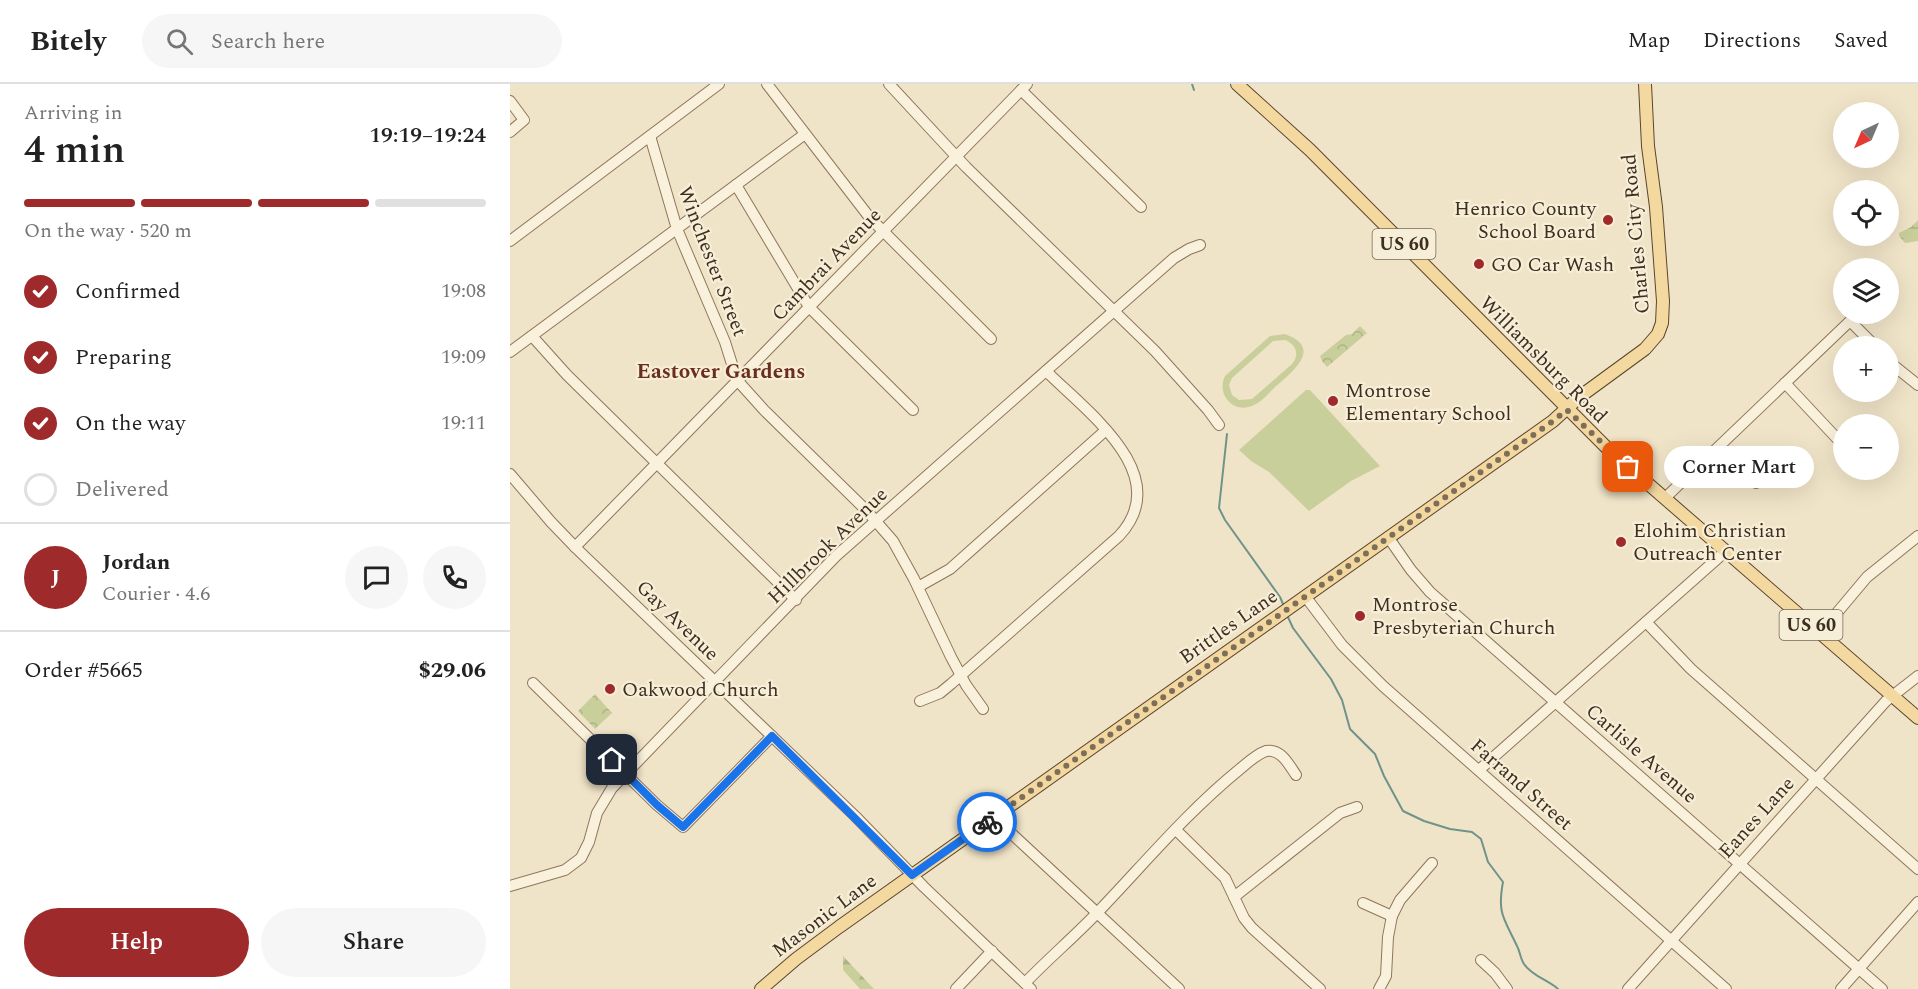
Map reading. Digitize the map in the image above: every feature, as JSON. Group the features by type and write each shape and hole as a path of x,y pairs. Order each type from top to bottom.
{"main road":[{"name":"Williamsburg Road","path":"1237,84 1310,150 1608,449 1918,718"},
{"name":"Charles City Road","path":"1567,410 1578,398 1649,346 1658,334 1662,322 1663,301 1656,207 1648,146 1645,84"},
{"name":"Brittles Lane","path":"912,875 1567,410"},
{"name":"Masonic Lane","path":"761,989 796,959 912,875"}],"street":[{"path":"510,241 719,84"},
{"path":"767,84 883,232 992,339"},
{"path":"889,84 956,156 1178,375 1219,425"},
{"path":"1024,87 1141,207"},
{"name":"Cambrai Avenue","path":"575,547 1024,87"},
{"path":"510,101 524,120 510,132"},
{"path":"510,352 805,134"},
{"name":"Winchester Street","path":"650,136 677,229 725,342 737,380 764,411 876,521 898,549 961,675 983,709"},
{"path":"736,185 809,307 914,410"},
{"name":"Hillbrook Avenue","path":"510,886 565,870 581,858 589,842 593,822 612,788 836,556 1174,258 1200,245"},
{"path":"1835,336 1850,321 1865,336"},
{"path":"532,336 567,375 796,600"},
{"path":"1665,498 1833,337"},
{"path":"1899,370 1918,385"},
{"path":"920,701 940,693 961,675 1126,528 1133,518 1137,497 1135,478 1124,452 1106,430 1046,371"},
{"path":"1785,384 1833,434"},
{"path":"918,587 950,568 1106,430"},
{"path":"1719,447 1756,483"},
{"name":"Gay Avenue","path":"510,474 575,547 1028,986"},
{"path":"1820,633 1868,578 1918,536"},
{"name":"Carlisle Avenue","path":"1388,537 1430,592 1882,989"},
{"path":"1479,770 1726,551"},
{"name":"Farrand Street","path":"1305,596 1331,633 1350,654 1726,989"},
{"path":"1646,622 1691,669 1918,869"},
{"name":"Eanes Lane","path":"1628,989 1815,778 1892,695 1918,676"},
{"path":"533,683 682,826 687,824 772,736"},
{"path":"1028,986 1135,871 1214,792 1248,762 1263,753 1275,751 1282,755 1296,775"},
{"path":"1234,897 1340,813 1357,807"},
{"path":"996,815 1012,834 1179,989"},
{"path":"1176,830 1220,872 1244,918 1252,928 1320,989"},
{"path":"1378,989 1386,976 1388,937 1392,916 1400,900 1432,863"},
{"path":"1841,989 1918,902"},
{"path":"1363,903 1392,916"},
{"path":"956,989 992,951"},
{"path":"1481,960 1507,989"}],"green space":[{"path":"1918,220 1918,241 1905,243 1899,233 1911,227"},
{"path":"1360,326 1367,333 1327,367 1320,356"},
{"path":"1285,334 1296,340 1302,346 1301,360 1260,402 1247,407 1234,405 1225,396 1223,390 1225,376 1270,336","holes":["1273,341 1289,342 1296,350 1296,357 1292,364 1252,399 1239,400 1232,395 1229,385 1232,378"]},
{"path":"1306,390 1310,390 1380,466 1351,481 1309,511 1269,472 1239,450"},
{"path":"595,694 612,713 595,729 578,711"},
{"path":"843,956 874,989 860,989 843,970"}],"waterway":[{"path":"1192,84 1194,90"},
{"path":"1227,434 1219,508 1283,604"},
{"path":"1287,615 1293,628 1331,679 1342,700 1350,729 1375,754 1403,811 1424,821 1450,829 1472,832 1481,839 1488,862 1503,882 1501,909 1523,962 1531,972 1558,989"}],"way so far":[{"path":"987,822 1567,410 1628,467"}],"place":[{"name":"Henrico County School Board","path":"1608,220"},
{"name":"GO Car Wash","path":"1479,264"},
{"name":"Montrose Elementary School","path":"1333,401"},
{"name":"Corner Mart","path":"1628,467"},
{"name":"Elohim Christian Outreach Center","path":"1621,542"},
{"name":"Montrose Presbyterian Church","path":"1360,616"},
{"name":"Oakwood Church","path":"610,689"}],"district":[{"name":"Eastover Gardens","path":"721,371"}],"route":[{"path":"612,760 657,805 683,827 772,736 912,875 987,822"}]}
